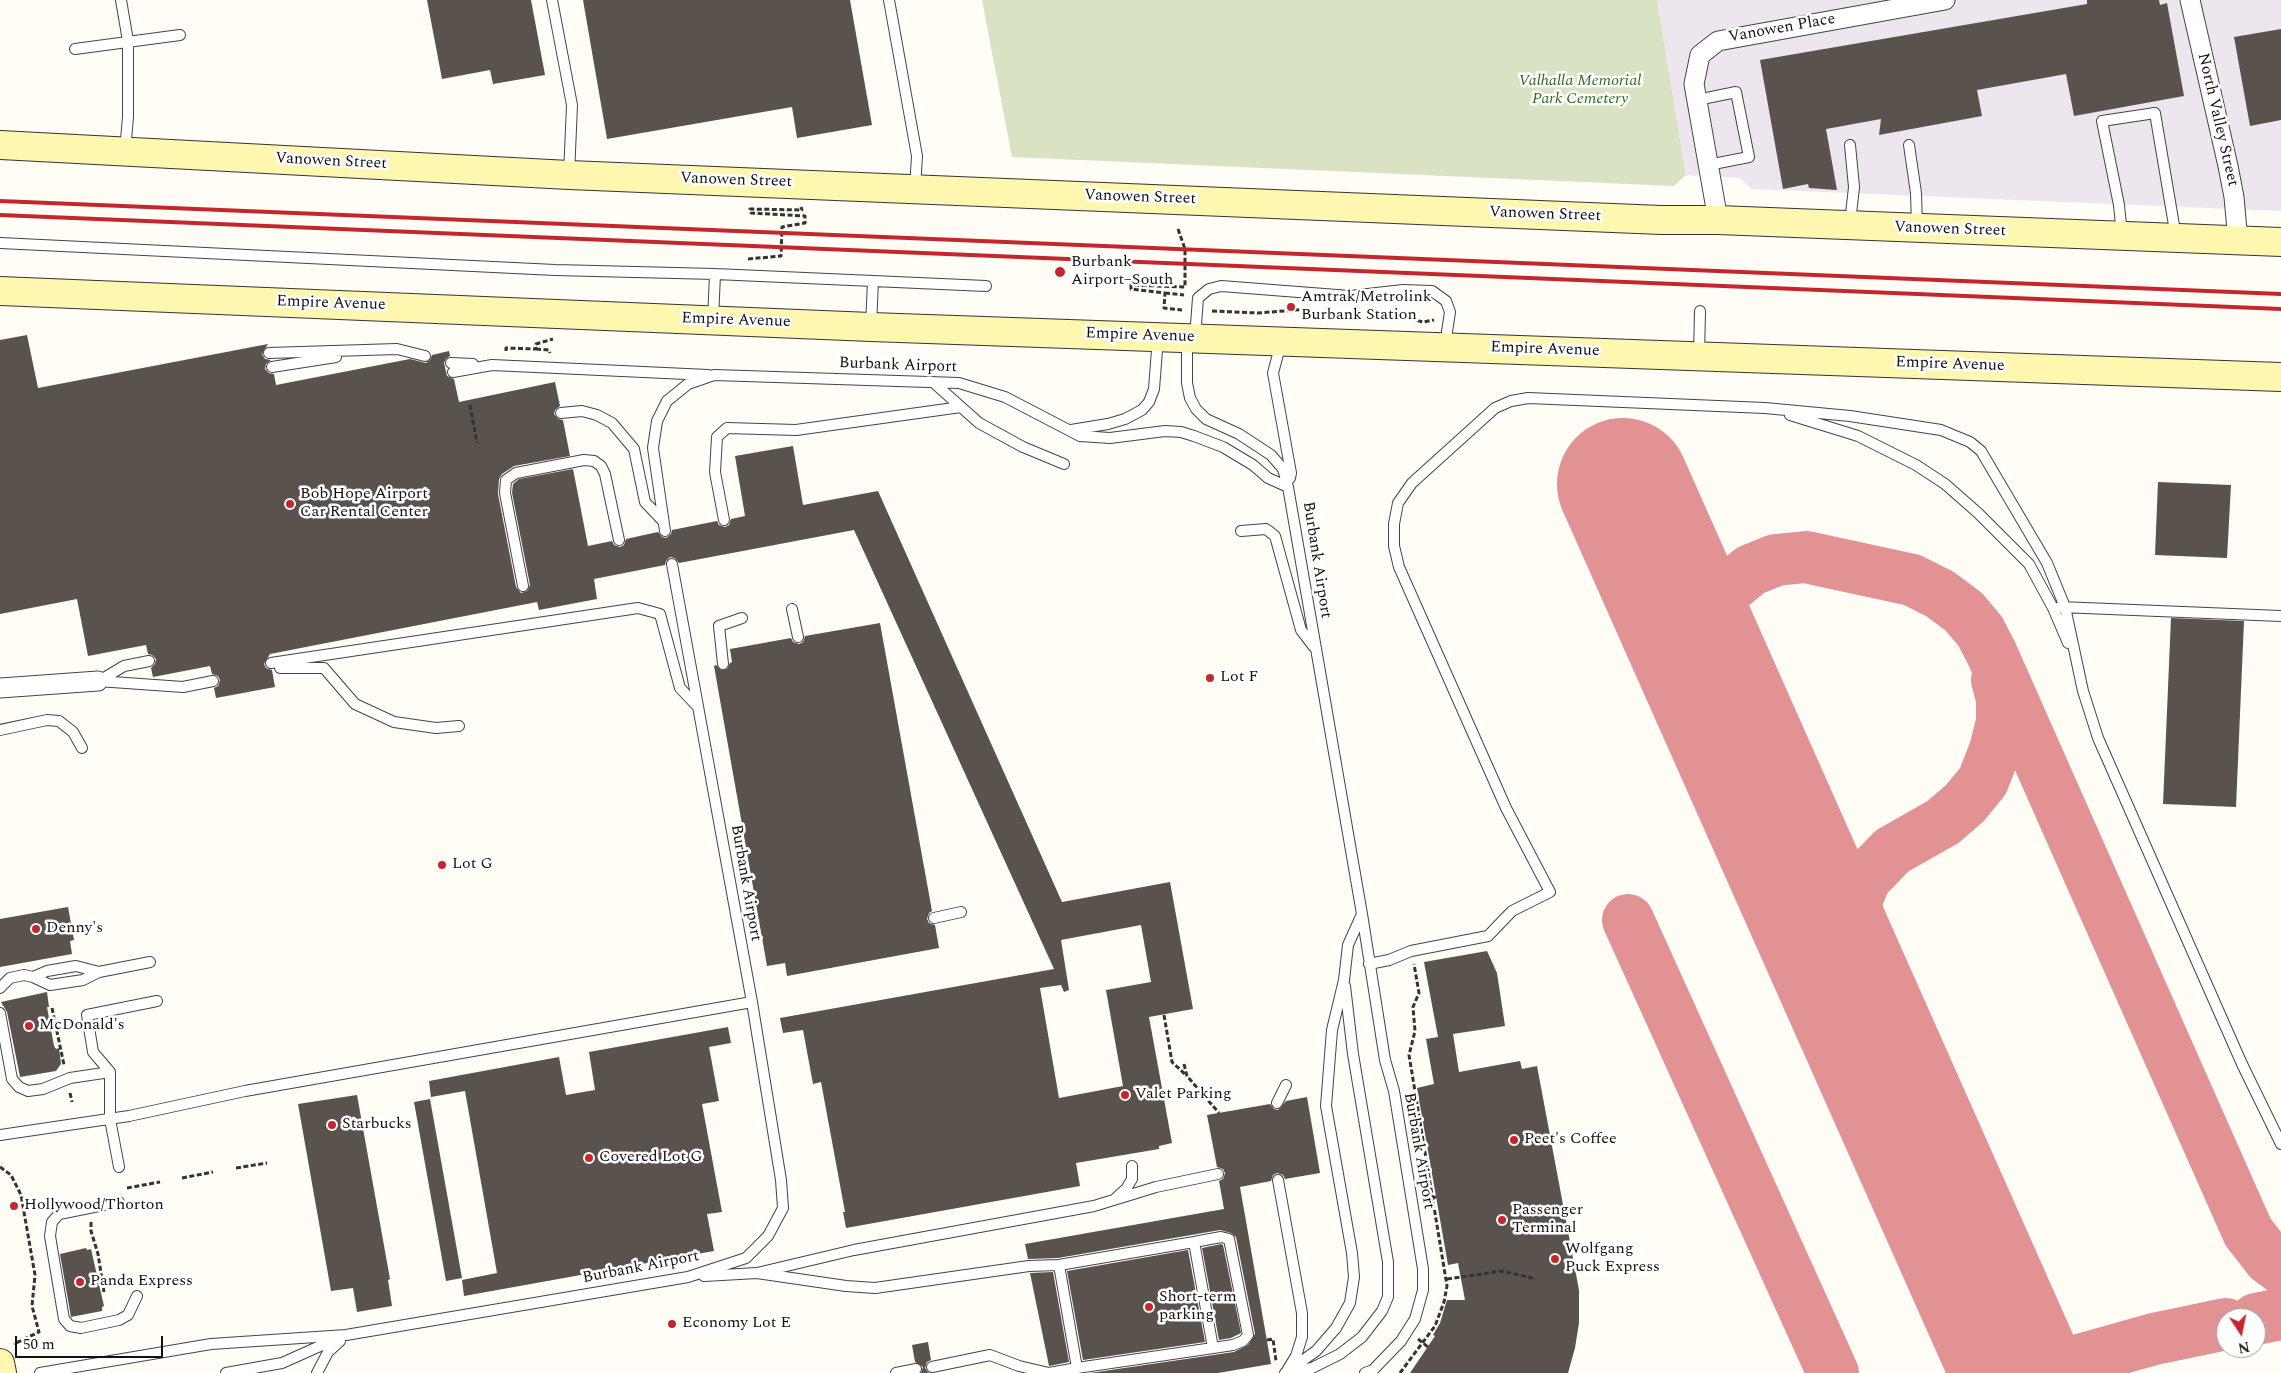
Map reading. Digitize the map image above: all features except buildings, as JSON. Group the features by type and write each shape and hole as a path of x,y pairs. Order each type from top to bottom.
{"main road":[{"name":"Vanowen Street","path":"0,145 569,175 1661,220 1718,220 2281,242"},
{"name":"Empire Avenue","path":"0,291 870,327 2281,377"}],"street":[{"name":"Vanowen Place","path":"1718,220 1694,84 1700,55 1718,41 1945,0"},
{"name":"North Valley Street","path":"2190,0 2228,166 2234,197 2238,241"},
{"path":"0,688 98,681"}],"lane":[{"path":"121,0 128,41 128,117 125,151"},
{"path":"552,0 572,105 569,175"},
{"path":"889,0 917,156 915,189"},
{"path":"75,49 180,34"},
{"path":"1697,100 1736,92 1749,157 1708,165"},
{"path":"2122,237 2119,205 2102,121 2155,113 2176,238"},
{"path":"1849,226 1854,188 1850,145"},
{"path":"1909,145 1916,193 1917,229"},
{"path":"0,243 545,270 715,274 986,286"},
{"path":"713,320 715,274"},
{"path":"870,327 873,281"},
{"path":"1288,487 1283,469 1271,455 1239,434 1206,418 1196,409 1190,398 1187,383 1191,338 1198,298 1209,289 1221,286 1350,296 1403,290 1432,291 1446,301 1450,312 1445,346"},
{"path":"1699,356 1700,311"},
{"path":"1071,430 1108,424 1125,419 1142,410 1149,402 1154,389 1158,336"},
{"path":"1282,341 1273,373 1291,473 1288,487"},
{"path":"269,353 396,349 425,356"},
{"path":"272,367 372,351"},
{"path":"452,367 492,365 714,375"},
{"name":"Burbank Airport","path":"561,413 582,411 612,423 634,448 644,502 664,526 653,448 657,422 667,401 688,384 714,375 959,383 987,390 1080,436 1093,438 1181,432 1223,448 1253,465 1268,478 1288,487 1362,914 1385,1060 1394,1091 1423,1269 1423,1290 1415,1319 1401,1341 1373,1370 1365,1373"},
{"path":"933,382 979,423 1064,464"},
{"path":"1369,964 1389,960 1411,951 1488,936 1512,911 1550,892 1506,808 1399,566 1394,546 1394,524 1398,503 1412,483 1494,408 1511,401 1528,398 1765,408 1850,416 1941,430 1970,442 1981,451 2047,563 2065,607 2076,662 2098,738 2242,1064 2281,1144"},
{"path":"724,520 715,472 717,438 727,428 796,430 961,407"},
{"path":"1765,408 1858,436 1916,465 1945,484 2022,555 2037,576 2076,662"},
{"path":"523,586 505,493 506,480 516,473 584,460 594,461 601,466 605,474 619,540"},
{"path":"1241,531 1266,529 1275,536 1301,630 1315,648"},
{"name":"Burbank Airport","path":"40,1373 211,1344 346,1335 688,1278 746,1258 768,1236 783,1208 781,1180 752,1002 672,564"},
{"path":"460,726 436,728 394,722 355,704 324,668 272,666 638,608 660,614 680,688 698,707"},
{"path":"2053,608 2281,616"},
{"path":"792,609 798,637"},
{"path":"723,664 719,626 742,618"},
{"path":"98,681 124,666 149,661"},
{"path":"98,681 183,687 212,678"},
{"path":"0,730 47,720 59,721 73,732 82,748"},
{"path":"934,918 961,912"},
{"path":"1286,1373 1316,1351 1336,1328 1350,1303 1354,1277 1352,1253 1326,1106 1332,1030 1344,980 1348,945 1362,914"},
{"path":"0,988 10,978 24,975 50,985 84,980 99,972 150,962"},
{"path":"33,977 47,971 76,966 99,972"},
{"path":"1286,1373 1312,1368 1340,1354 1362,1337 1382,1310 1388,1297 1388,1262 1353,1054 1344,980"},
{"path":"119,1167 110,1119 110,1072 93,1052 86,1015 157,1001"},
{"path":"0,1135 110,1119 245,1090 752,1002"},
{"path":"0,1013 12,1078 19,1087 28,1091 43,1089 70,1078 110,1072"},
{"path":"1277,1102 1286,1085"},
{"path":"1113,1200 1126,1189 1132,1179 1132,1166"},
{"path":"688,1278 758,1273 854,1250 1094,1206 1156,1187 1218,1174"},
{"path":"1278,1180 1302,1313 1302,1337 1296,1356 1286,1373"},
{"path":"119,1202 59,1214 52,1222 50,1236 64,1319 70,1326 81,1328 119,1320 128,1315 137,1296"},
{"path":"758,1273 846,1286 875,1288 1029,1266 1059,1265 1222,1237 1229,1239 1248,1334 1243,1341 1233,1345 1049,1373 1019,1366 990,1355 932,1367"},
{"path":"1194,1242 1212,1348"},
{"path":"1059,1265 1078,1368"},
{"path":"226,1373 282,1363 346,1335"},
{"path":"317,1373 328,1352 346,1335"},
{"path":"896,1373 916,1369"}],"path":[{"path":"781,256 782,227 805,223 805,216 751,213 750,209 802,210 802,207 787,204"},
{"path":"1178,228 1184,249 1185,287 1131,285 1131,289 1184,295"},
{"path":"1165,294 1164,308 1190,311"},
{"path":"536,349 549,350 550,356"},
{"path":"470,405 478,443"},
{"path":"1400,1373 1435,1326 1444,1302 1446,1279 1409,1055 1415,1032 1413,1007 1418,993 1411,951"},
{"path":"52,1008 64,1068"},
{"path":"1164,1015 1172,1062 1187,1076 1219,1113"},
{"path":"1184,1064 1187,1076"},
{"path":"236,1168 267,1163"},
{"path":"0,1168 11,1175 22,1195 35,1275 32,1306 39,1332 3,1361"},
{"path":"182,1178 213,1172"},
{"path":"127,1188 160,1182"},
{"path":"90,1216 90,1231 98,1254 104,1292"},
{"path":"1446,1279 1502,1272 1536,1279"},
{"path":"1267,1340 1273,1339 1276,1362"}],"shaded area":[{"path":"1657,0 2281,0 2281,211 1752,189 1740,178 1686,175"}],"green space":[{"name":"Valhalla Memorial Park Cemetery","path":"982,0 1657,0 1686,175 1674,186 1012,157"}],"taxiway":[{"path":"1707,675 1709,625 1724,592 1751,570 1776,560 1806,557 1912,580 1940,594 1964,612 1980,631 1991,652 2248,1232 2269,1259 2281,1268"},
{"path":"1850,996 1844,947 1846,927 1865,879 1892,851 1943,822 1965,803 1983,781 1995,750 2002,722 2002,699 1997,680"},
{"path":"1628,920 1833,1373"},
{"path":"2266,1317 2281,1314"},
{"path":"2033,1373 2154,1339 2216,1326"}],"runway":[{"path":"1623,484 2018,1373"}],"railway":[{"path":"0,201 2281,294"},
{"path":"0,215 2281,309"}],"place":[{"name":"Burbank Airport–South","path":"1060,272"},
{"name":"Amtrak/Metrolink Burbank Station","path":"1291,307"},
{"name":"Bob Hope Airport Car Rental Center","path":"290,504"},
{"name":"Lot F","path":"1210,678"},
{"name":"Lot G","path":"442,865"},
{"name":"Denny's","path":"36,929"},
{"name":"McDonald's","path":"29,1026"},
{"name":"Valet Parking","path":"1125,1095"},
{"name":"Starbucks","path":"332,1125"},
{"name":"Peet's Coffee","path":"1514,1140"},
{"name":"Covered Lot G","path":"589,1158"},
{"name":"Hollywood/Thorton","path":"14,1206"},
{"name":"Passenger Terminal","path":"1502,1220"},
{"name":"Wolfgang Puck Express","path":"1555,1259"},
{"name":"Panda Express","path":"80,1282"},
{"name":"Short-term parking","path":"1149,1307"},
{"name":"Economy Lot E","path":"672,1324"}]}
